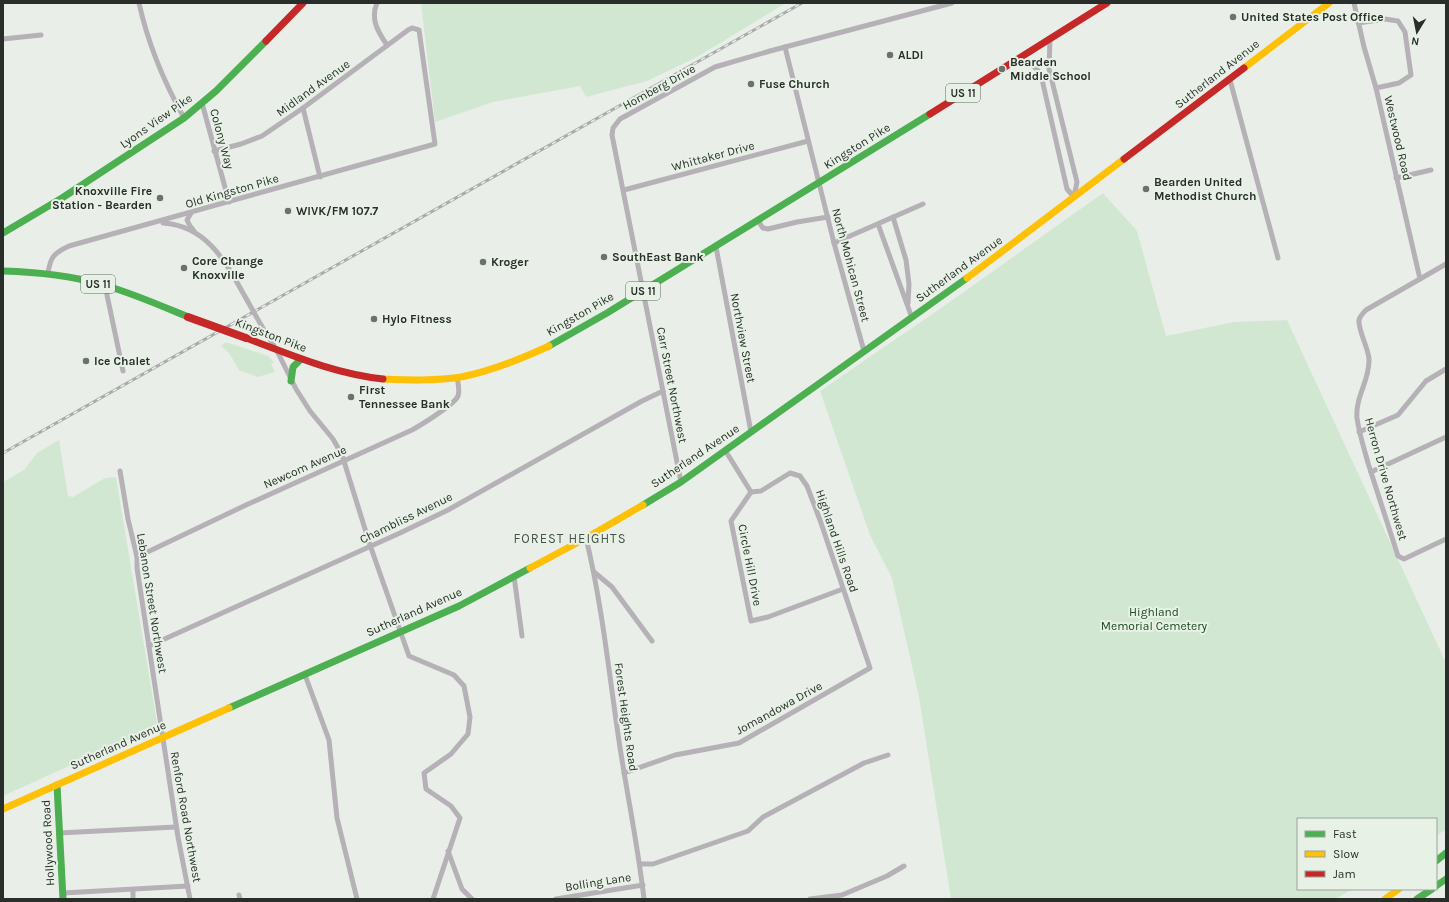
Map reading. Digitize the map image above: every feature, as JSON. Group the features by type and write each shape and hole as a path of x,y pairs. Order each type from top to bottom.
{"main road":[{"name":"Lyons View Pike","path":"3,232 62,198 184,118 249,60 303,3"},
{"name":"Kingston Pike","path":"3,271 48,274 82,279 107,286 301,359 339,371 366,376 413,379 471,375 509,363 553,345 820,184 1107,3"},
{"name":"Sutherland Avenue","path":"3,809 459,606 586,538 681,482 912,318 1230,80 1329,3"},
{"path":"292,381 293,367 301,359"},
{"name":"Hollywood Road","path":"57,785 63,896"},
{"path":"1437,860 1446,853"},
{"path":"1437,885 1446,880"},
{"path":"1385,899 1398,890"},
{"path":"1417,899 1430,890"}],"street":[{"path":"139,3 160,70 184,118"},
{"path":"377,3 375,22 377,30 387,45"},
{"name":"Homberg Drive","path":"643,292 612,135 614,128 620,119 715,67 952,3"},
{"name":"Westwood Road","path":"1354,3 1364,47 1376,88 1420,279"},
{"path":"1358,23 1385,19 1398,21 1405,32 1411,75 1399,83 1376,88"},
{"name":"Midland Avenue","path":"214,151 262,136 303,108 412,28 416,28 420,33 436,144"},
{"path":"3,40 41,35"},
{"path":"1050,39 1049,69 1077,182 1074,197"},
{"name":"North Mohican Street","path":"785,47 834,243 864,351"},
{"path":"1019,58 1032,64 1038,69 1041,75 1066,189 1074,197"},
{"path":"1230,80 1278,258"},
{"name":"Colony Way","path":"202,103 229,202"},
{"path":"303,108 320,177"},
{"name":"Whittaker Drive","path":"624,190 808,141"},
{"name":"Old Kingston Pike","path":"48,274 50,260 58,252 69,246 436,144"},
{"path":"1396,178 1431,170"},
{"path":"834,243 923,204"},
{"path":"191,213 187,220 196,233"},
{"path":"758,221 763,228 768,229 828,217"},
{"path":"893,217 906,260 909,284 908,306"},
{"path":"158,222 174,223 196,233 206,239 224,261 261,326 276,349 292,381 310,411 333,439 344,460 370,545 409,656 454,675 464,686 470,717 468,734 451,754 424,773 426,789 452,806 460,818 433,899"},
{"path":"878,224 912,318"},
{"name":"Northview Street","path":"716,247 751,432"},
{"name":"Herron Drive Northwest","path":"1446,264 1366,310 1361,315 1359,320 1368,349 1369,366 1368,376 1360,394 1357,407 1360,432 1371,472 1398,556 1404,559 1446,539"},
{"path":"107,286 107,295 123,371"},
{"name":"Carr Street Northwest","path":"643,292 681,482"},
{"path":"1360,432 1398,415 1426,381 1446,369"},
{"name":"Newcom Avenue","path":"137,557 344,460 390,442 412,430 454,402 458,395 457,377"},
{"name":"Chambliss Avenue","path":"149,646 448,510 642,401 663,391"},
{"path":"1371,472 1446,437"},
{"path":"726,450 751,492"},
{"name":"Lebanon Street Northwest","path":"120,471 128,519 137,557 137,568 163,738"},
{"name":"Highland Hills Road","path":"751,492 761,491 790,473 800,476 807,486 870,668"},
{"name":"Circle Hill Drive","path":"751,492 731,521 750,621 768,617 843,589"},
{"name":"Forest Heights Road","path":"586,538 594,572 624,773 640,864 644,899"},
{"path":"594,572 612,587 652,641"},
{"path":"514,576 522,636"},
{"name":"Jomandowa Drive","path":"624,773 675,754 739,743 870,668"},
{"path":"305,675 329,740 337,818 357,899"},
{"name":"Renford Road Northwest","path":"163,738 176,827 190,899"},
{"path":"640,864 653,864 748,831 763,817 864,763 888,754"},
{"path":"59,833 176,827"},
{"path":"448,852 462,890 472,899"},
{"path":"811,899 842,895 887,876 904,866"},
{"name":"Bolling Lane","path":"556,899 643,885"},
{"path":"63,896 188,886"},
{"path":"133,890 133,899"}],"green space":[{"path":"421,3 786,3 697,57 647,81 586,97 580,86 493,102 435,122"},
{"name":"Highland Memorial Cemetery","path":"1103,193 1137,231 1166,336 1234,322 1287,320 1446,663 1446,829 1437,835 1437,818 1297,818 1297,890 1350,890 1336,899 951,899 919,697 892,578 870,535 820,391 944,306"},
{"path":"226,342 268,356 274,362 271,364 275,372 258,377 239,370 229,353 221,346"},
{"path":"59,440 68,496 73,497 105,478 116,477 158,729 111,747 3,796 3,482 24,470 37,453"}],"railway":[{"path":"3,453 802,3"}],"traffic: fast":[{"path":"3,233 62,198 184,118 216,91 266,41"},
{"path":"549,346 607,313 930,114"},
{"path":"3,271 52,274 76,278 111,287 188,317"},
{"path":"643,505 681,482 967,278"},
{"path":"291,381 293,367 301,359"},
{"path":"229,708 459,606 530,568"},
{"path":"57,785 63,899"},
{"path":"1437,860 1446,853"},
{"path":"1437,885 1446,879"},
{"path":"1417,899 1430,890"}],"traffic: slow":[{"path":"1244,68 1329,3"},
{"path":"967,278 1124,159"},
{"path":"383,379 432,380 461,377 506,364 549,346"},
{"path":"530,568 643,505"},
{"path":"3,809 229,708"},
{"path":"1385,899 1398,890"}],"traffic: jam":[{"path":"266,41 303,3"},
{"path":"930,114 1107,3"},
{"path":"1124,159 1244,68"},
{"path":"188,317 246,338"},
{"path":"246,338 330,368 348,373 383,379"}],"place":[{"name":"United States Post Office","path":"1233,17"},
{"name":"ALDI","path":"890,55"},
{"name":"Bearden Middle School","path":"1002,69"},
{"name":"Fuse Church","path":"751,84"},
{"name":"Bearden United Methodist Church","path":"1146,189"},
{"name":"Knoxville Fire Station - Bearden","path":"160,198"},
{"name":"WIVK/FM 107.7","path":"288,211"},
{"name":"SouthEast Bank","path":"604,257"},
{"name":"Kroger","path":"483,262"},
{"name":"Core Change Knoxville","path":"184,268"},
{"name":"Hylo Fitness","path":"374,319"},
{"name":"Ice Chalet","path":"86,361"},
{"name":"First Tennessee Bank","path":"351,397"}],"district":[{"name":"FOREST HEIGHTS","path":"570,538"}]}
